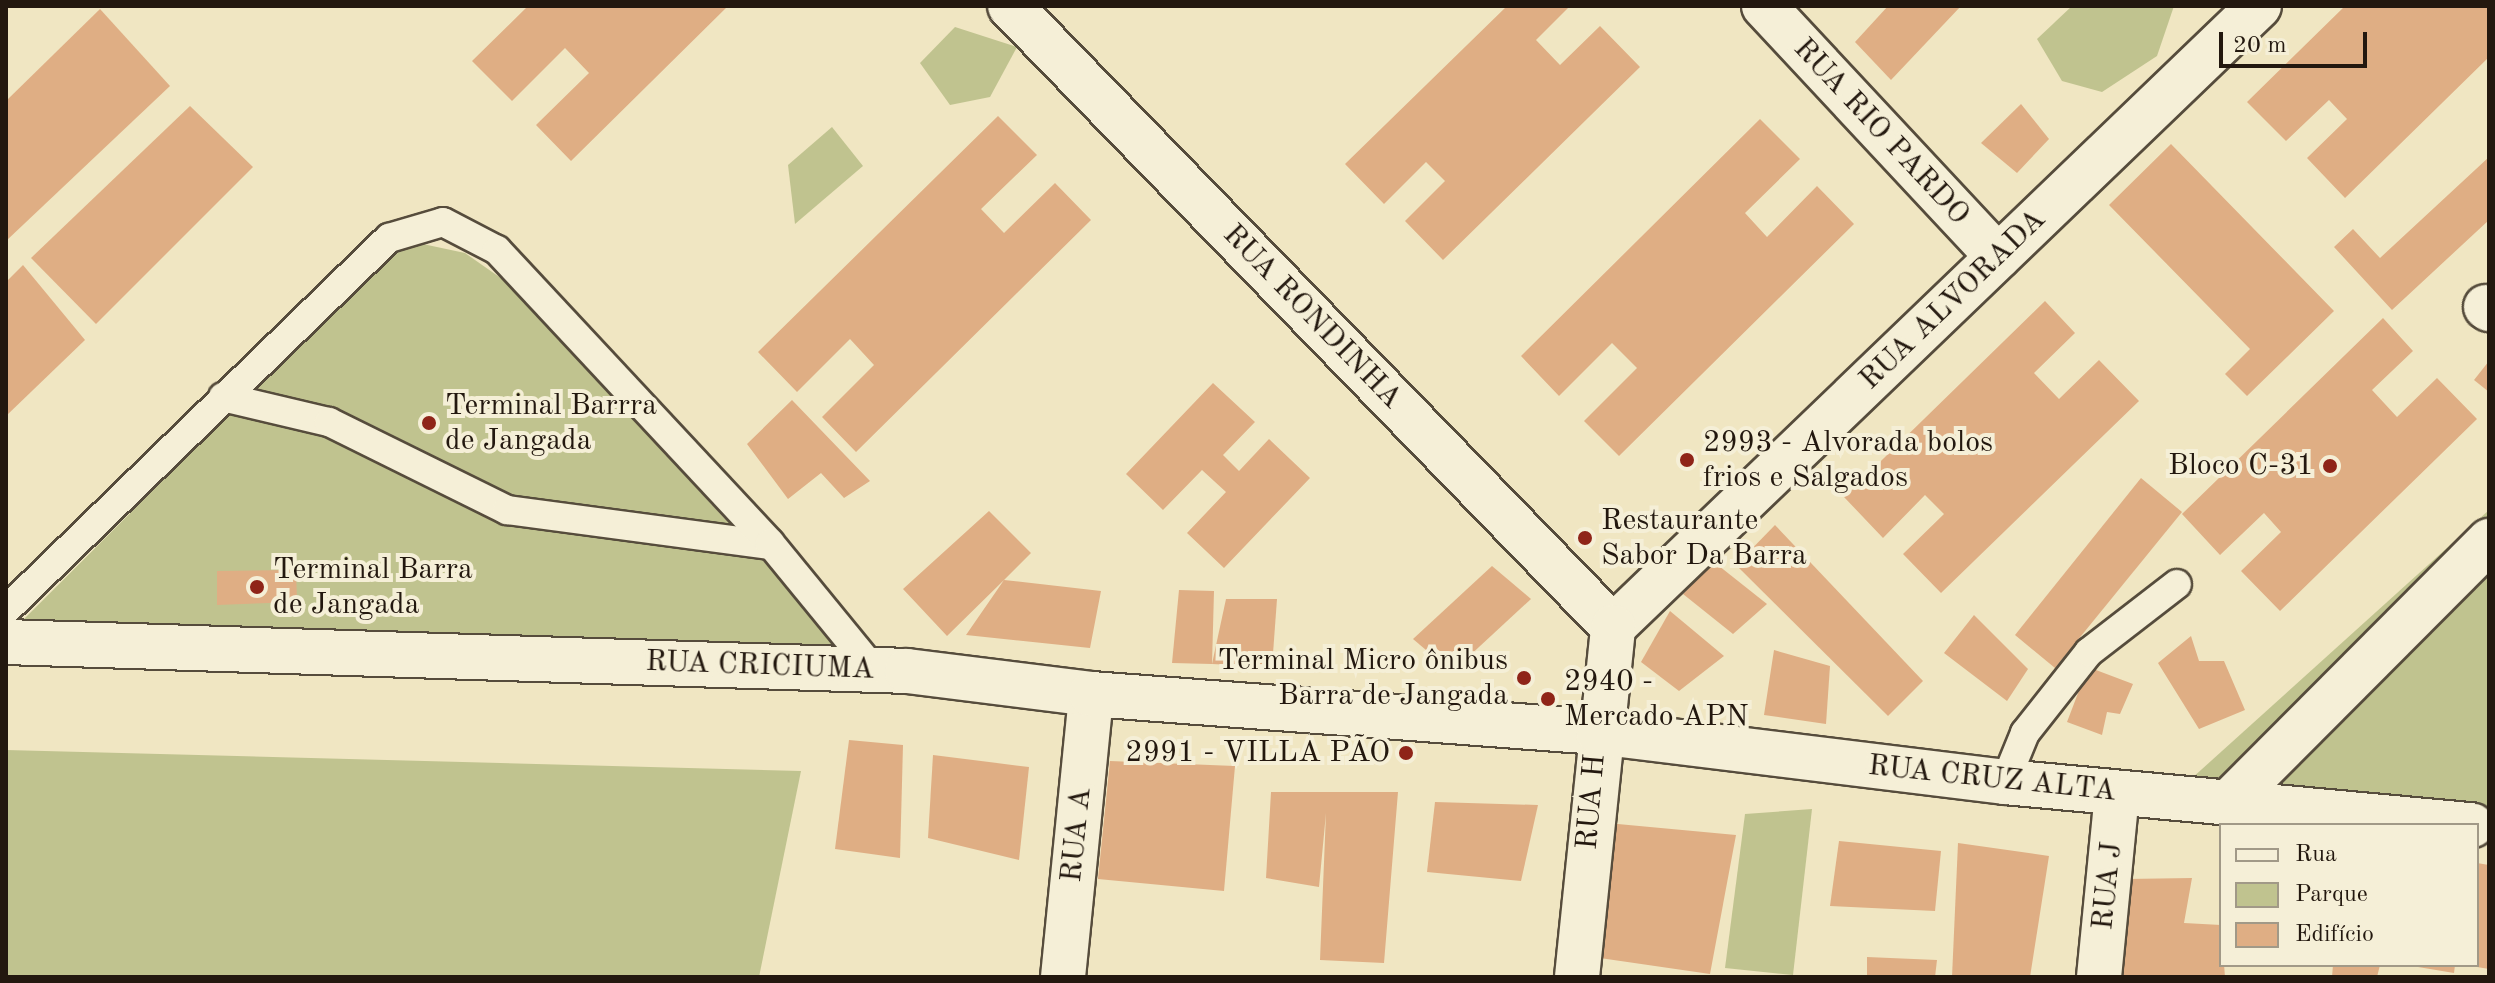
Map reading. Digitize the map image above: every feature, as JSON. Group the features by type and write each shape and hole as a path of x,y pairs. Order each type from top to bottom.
{"street":[{"name":"RUA RONDINHA","path":"1010,6 1613,627"},
{"name":"RUA RIO PARDO","path":"1764,6 1998,257"},
{"name":"RUA ALVORADA","path":"1613,627 2259,6"},
{"path":"2231,800 2489,541"},
{"name":"RUA H","path":"1577,977 1598,732 1613,627"},
{"name":"RUA CRICIUMA","path":"6,642 874,670 1091,694 1512,725"},
{"name":"RUA A","path":"1063,977 1091,694"},
{"name":"RUA CRUZ ALTA","path":"1512,725 1598,732 2117,794 2231,800 2455,823"},
{"name":"RUA J","path":"2099,977 2117,794"}],"lane":[{"path":"6,610 389,238 443,222 497,250 770,545 874,670"},
{"path":"223,397 329,422 507,510 770,545"},
{"path":"2005,782 2025,733 2089,652 2177,584"}],"green space":[{"path":"2072,6 2174,6 2157,56 2102,92 2062,81 2037,39"},
{"path":"955,27 1017,47 990,97 950,105 920,63"},
{"path":"832,127 863,166 795,224 788,165"},
{"name":"Terminal Barrra de Jangada","path":"404,240 465,253 512,286 841,646 21,622"},
{"path":"2489,510 2489,812 2191,779"},
{"path":"6,750 801,771 759,977 6,977"},
{"path":"1812,809 1793,975 1725,968 1745,814"}],"building":[{"path":"528,6 728,6 571,161 536,125 589,73 565,48 512,101 472,61"},
{"path":"1507,6 1570,6 1536,40 1560,65 1600,26 1640,67 1443,260 1405,221 1445,181 1426,162 1384,204 1345,164"},
{"path":"1888,6 1961,6 1891,80 1855,42"},
{"path":"2345,6 2489,6 2489,57 2345,198 2307,158 2347,119 2329,100 2286,141 2247,102"},
{"path":"100,9 170,86 6,241 6,101"},
{"path":"2021,104 2049,139 2017,173 1981,143"},
{"path":"190,106 253,167 96,324 31,258"},
{"path":"998,116 1037,155 981,209 1004,233 1055,183 1091,220 856,452 822,417 874,365 850,339 797,392 758,352"},
{"path":"1760,119 1800,159 1745,213 1767,237 1817,186 1854,224 1619,456 1584,421 1637,368 1612,343 1559,396 1521,356"},
{"path":"2171,144 2334,311 2247,396 2225,374 2250,349 2109,205"},
{"path":"2489,157 2489,220 2392,310 2334,247 2353,229 2380,258"},
{"path":"23,265 85,340 6,416 6,282"},
{"path":"2045,301 2075,333 2034,373 2059,399 2099,360 2139,401 1941,593 1903,554 1944,514 1925,495 1883,538 1844,497"},
{"name":"Bloco C-31","path":"2383,318 2413,351 2372,390 2397,417 2437,378 2477,419 2280,611 2241,571 2281,532 2264,513 2220,555 2182,514"},
{"path":"2489,361 2489,392 2474,380"},
{"path":"1213,383 1255,422 1223,455 1239,471 1269,439 1310,478 1224,568 1187,533 1226,492 1202,470 1163,510 1126,474"},
{"path":"792,400 870,481 844,498 821,473 788,499 747,444"},
{"path":"2141,478 2182,512 2055,668 2015,635"},
{"path":"989,511 1031,553 947,636 903,589"},
{"path":"1775,525 1923,681 1888,716 1736,565"},
{"path":"1714,562 1767,604 1733,634 1683,594"},
{"path":"1492,566 1531,599 1452,672 1413,639"},
{"name":"Terminal Barra de Jangada","path":"296,570 297,602 217,605 217,571"},
{"path":"1004,580 1101,591 1090,648 966,635"},
{"path":"1179,590 1214,591 1212,664 1172,663"},
{"path":"1226,599 1277,599 1272,667 1212,664"},
{"path":"1670,611 1724,656 1679,691 1641,662"},
{"path":"1974,615 2028,669 2007,701 1944,653"},
{"path":"2191,636 2199,661 2224,661 2245,710 2199,729 2158,663"},
{"path":"1774,650 1830,666 1826,724 1764,715"},
{"path":"2088,667 2133,684 2120,714 2107,712 2102,735 2067,722"},
{"path":"849,740 903,745 900,858 835,849"},
{"path":"933,755 1029,767 1019,860 928,838"},
{"path":"1110,761 1235,766 1224,891 1098,879"},
{"path":"1271,792 1398,792 1384,963 1320,960 1326,813 1319,887 1266,878"},
{"path":"1435,802 1538,805 1521,881 1427,872"},
{"path":"1607,823 1736,835 1710,974 1593,957"},
{"path":"1839,841 1941,851 1935,911 1830,906"},
{"path":"1958,843 2049,856 2030,977 1952,977"},
{"path":"2479,863 2489,865 2489,969 2477,967"},
{"path":"2192,878 2184,923 2219,925 2219,967 2224,967 2225,977 2118,977 2126,879"},
{"path":"1867,957 1937,960 1935,977 1867,977"},
{"path":"2333,967 2380,967 2377,977 2332,977"},
{"path":"2418,967 2455,967 2454,973"}],"place":[{"name":"Terminal Barrra de Jangada","path":"429,423"},
{"name":"2993 - Alvorada bolos frios e Salgados","path":"1687,460"},
{"name":"Bloco C-31","path":"2330,466"},
{"name":"Restaurante Sabor Da Barra","path":"1585,538"},
{"name":"Terminal Barra de Jangada","path":"257,587"},
{"name":"Terminal Micro ônibus Barra de Jangada","path":"1524,678"},
{"name":"2940 - Mercado APN","path":"1548,699"},
{"name":"2991 - VILLA PÃO","path":"1406,753"}]}
